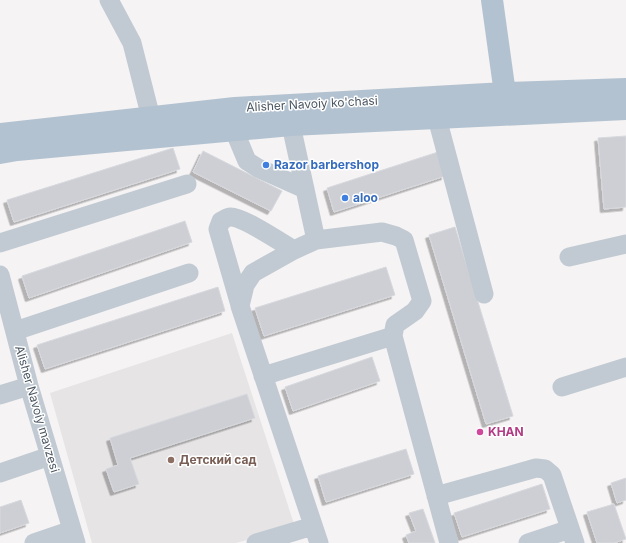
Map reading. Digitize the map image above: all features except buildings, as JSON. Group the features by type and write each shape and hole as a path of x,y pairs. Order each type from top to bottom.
{"main road":[{"path":"492,0 508,115"},
{"name":"Alisher Navoiy ko'chasi","path":"0,134 235,108 505,93 626,89"},
{"name":"Alisher Navoiy ko'chasi","path":"0,153 17,150 291,125 626,109"}],"street":[{"path":"109,0 132,42 151,118"},
{"path":"437,118 484,294"},
{"path":"291,125 316,240"},
{"path":"234,130 247,161 258,168 304,189"},
{"path":"0,243 187,184"},
{"path":"256,543 316,534 240,306 218,230 221,221 229,217 235,218 266,232 294,250"},
{"path":"240,306 245,285 253,273 294,250 316,240 382,232 404,240 422,301 415,311 395,326 393,336 450,543"},
{"path":"569,257 626,244"},
{"path":"15,331 188,273"},
{"name":"Alisher Navoiy mavzesi","path":"0,275 4,303 15,331 29,386 74,536"},
{"path":"263,376 393,336"},
{"path":"562,387 626,367"},
{"path":"0,396 29,386"},
{"path":"0,472 50,456"},
{"path":"436,496 536,468 546,469 552,475 572,536 528,543"},
{"path":"34,543 74,536"}],"shaded area":[{"name":"Детский сад","path":"232,333 295,527 236,543 92,543 50,393"}],"place":[{"name":"Razor barbershop","path":"266,165"},
{"name":"aloo","path":"345,198"},
{"name":"KHAN","path":"480,432"},
{"name":"Детский сад","path":"171,460"}]}
